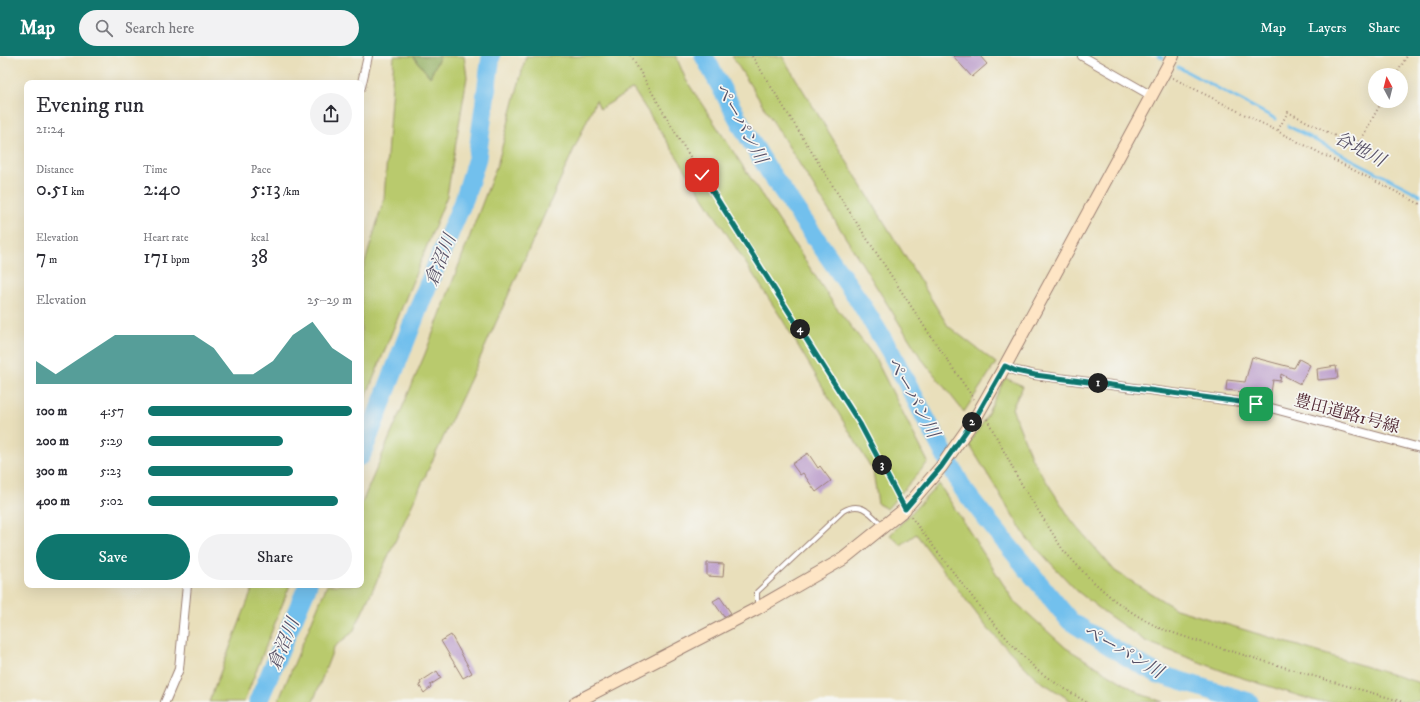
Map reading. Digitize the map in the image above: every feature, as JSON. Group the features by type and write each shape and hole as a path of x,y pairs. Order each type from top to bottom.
{"street":[{"path":"363,80 368,56"},
{"path":"1082,56 1152,96"},
{"path":"576,702 756,609 842,559 907,506 941,467 978,412 1005,366 1173,56"},
{"name":"豊田道路1号線","path":"1005,366 1016,371 1035,375 1256,404 1420,448"},
{"path":"165,702 179,669 187,588"}],"lane":[{"path":"756,609 757,592 842,511 850,506 862,508 868,511 883,526"}],"path":[{"path":"630,56 692,160 860,424 907,506 983,611 1018,651 1038,670 1086,702"},
{"path":"752,56 832,184 946,360 1063,550 1087,576 1114,600 1159,628 1194,640 1404,702"},
{"path":"1400,68 1407,56"},
{"path":"1164,73 1420,204"},
{"path":"1278,130 1288,112 1353,144 1361,140 1378,108"}],"green space":[{"path":"394,56 413,56 430,77 440,56 464,56 467,77 447,196 364,402 364,266 384,199"},
{"path":"413,56 440,56 430,77"},
{"path":"526,56 676,56 686,80 835,306 874,356 928,462 887,509 878,504 873,471 782,319 633,89 600,109 596,100 476,367 353,632 334,647 313,702 278,702 326,588 364,588 364,498 425,354 498,162"},
{"path":"732,56 782,56 948,326 996,363 964,412 921,358"},
{"path":"1005,378 1023,386 1012,408 1032,459 1072,521 1115,571 1176,609 1420,683 1420,702 1319,702 1233,675 1145,641 1077,591 1026,537 969,444 984,421"},
{"path":"939,484 1014,601 1066,648 1143,695 1163,702 1073,702 1037,679 988,629 916,534 901,545 890,535"},
{"path":"253,588 289,588 244,702 209,702"}],"building":[{"path":"953,56 980,56 987,64 972,77"},
{"path":"1252,357 1294,368 1299,359 1310,365 1300,384 1281,374 1280,381 1273,380 1270,399 1251,396 1251,393 1226,390 1227,380 1245,382"},
{"path":"1336,366 1338,378 1318,380 1317,369"},
{"path":"808,453 818,468 820,466 831,481 816,492 803,473 800,475 792,464"},
{"path":"707,563 724,564 723,577 707,576"},
{"path":"720,597 731,613 724,617 713,601"},
{"path":"451,635 472,673 463,678 441,641"},
{"path":"437,671 441,678 430,685 431,687 424,693 419,685 421,684 420,682"}],"waterway":[{"name":"倉沼川","path":"364,448 420,304 465,197 477,158 491,56"},
{"name":"ペーパン川","path":"704,56 743,128 769,171 860,302 890,351 963,489 1070,621 1134,661 1158,674 1249,702"},
{"name":"谷地川","path":"1158,56 1163,58"},
{"name":"谷地川","path":"1178,67 1276,119"},
{"name":"谷地川","path":"1288,126 1420,195"},
{"name":"倉沼川","path":"258,702 307,588"}],"route":[{"path":"702,175 860,424 905,509 941,467 976,417 1005,366 1016,371 1035,375 1256,404"}]}
